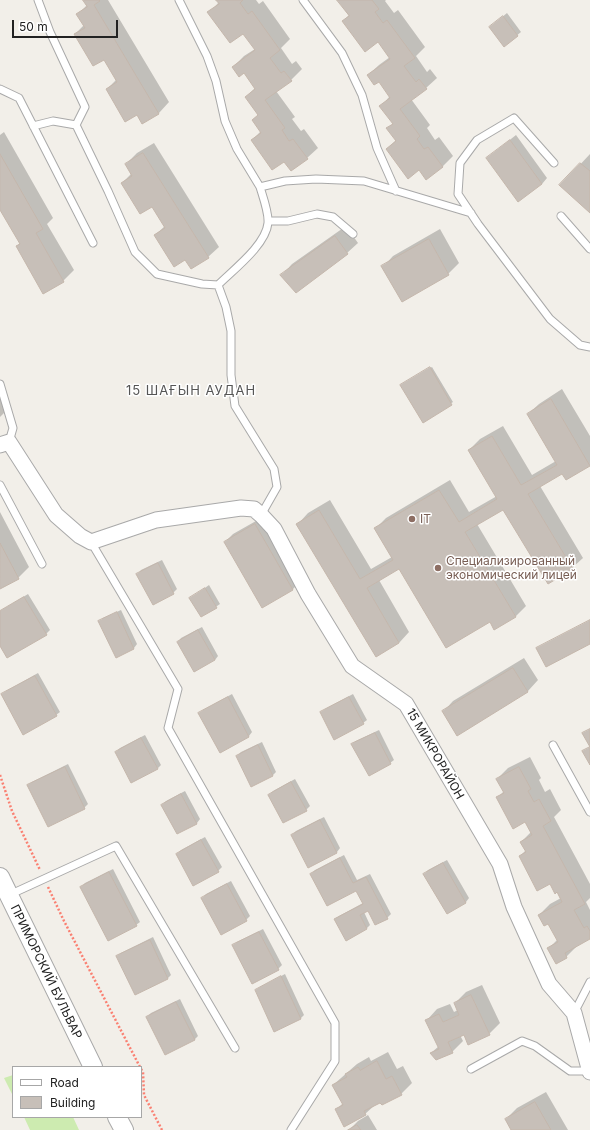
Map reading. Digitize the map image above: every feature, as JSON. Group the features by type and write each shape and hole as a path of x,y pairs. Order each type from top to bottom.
{"street":[{"path":"4,444 56,515 74,532 91,542"},
{"name":"15 МИКРОРАЙОН","path":"91,542 156,520 241,508 254,509 261,515 274,529 308,594 352,666 406,704 500,864 514,908 549,984 574,1013 590,1072"},
{"name":"ПРИМОРСКИЙ БУЛЬВАР","path":"0,876 92,1066"},
{"path":"118,1118 124,1130"}],"lane":[{"path":"38,0 50,32 85,107 76,125"},
{"path":"76,125 108,191 135,252 157,274 202,284 218,285 256,248 267,230 268,221 260,187 237,150 225,121 216,81 207,56 179,0"},
{"path":"303,0 342,53 362,95 377,148 396,191"},
{"path":"0,89 18,98 93,243"},
{"path":"554,163 514,118 476,140 460,163 458,194 550,319 580,345 590,347"},
{"path":"33,126 53,121 76,125"},
{"path":"260,187 285,181 316,179 364,181 470,212"},
{"path":"268,221 288,221 317,214 333,217 353,234"},
{"path":"561,216 590,249"},
{"path":"218,285 226,307 231,331 231,375 235,406 274,469 277,487 261,515"},
{"path":"0,384 13,428 4,444"},
{"path":"0,486 42,564"},
{"path":"91,542 178,689 168,728 335,1023 335,1062 291,1130"},
{"path":"553,745 590,812"},
{"path":"9,895 116,846 235,1048"},
{"path":"574,1013 590,982"},
{"path":"471,1069 522,1041 534,1046 570,1071 590,1072"}],"path":[{"path":"0,775 12,811 64,921 140,1066"},
{"path":"142,1070 144,1095 162,1130"}],"green space":[{"path":"12,1075 12,1094 4,1078"},
{"path":"24,1118 73,1118 79,1130 30,1130"}],"building":[{"path":"83,0 100,1 94,5 159,114 142,124 137,115 125,122 106,89 117,82 104,60 93,66 74,34 85,28 76,14 87,7"},
{"path":"216,0 243,0 240,3 248,14 252,11 280,50 270,58 281,73 284,71 292,81 265,100 285,128 282,130 289,141 293,139 308,159 291,171 284,162 272,170 251,140 261,133 252,120 258,115 245,97 255,89 244,73 239,77 232,67 255,50 243,34 230,43 207,12 219,4"},
{"path":"337,0 372,0 379,9 375,12 383,23 387,20 415,58 404,66 416,82 419,79 427,89 400,109 420,136 417,139 424,149 428,147 443,167 426,180 419,170 408,179 386,149 396,141 386,128 393,124 379,106 390,98 379,82 374,85 367,75 390,59 378,42 365,52 342,21 349,16"},
{"path":"503,16 518,36 504,47 489,27"},
{"path":"510,140 542,184 518,202 486,158"},
{"path":"143,153 209,258 191,269 185,260 174,267 154,235 165,228 152,207 140,214 121,183 132,176 125,164"},
{"path":"0,154 43,229 36,233 64,282 43,294 16,246 20,244 0,210"},
{"path":"580,163 590,171 590,213 559,185"},
{"path":"335,236 348,254 296,293 280,275"},
{"path":"429,239 449,275 402,302 381,266"},
{"path":"430,367 452,405 423,423 400,385"},
{"path":"551,399 590,466 566,480 562,474 528,494 573,569 548,584 503,510 465,532 516,617 494,630 490,622 446,648 399,569 367,588 399,643 376,657 296,524 319,510 360,579 393,560 374,528 439,490 459,522 497,499 468,450 492,436 521,485 557,465 527,414"},
{"path":"255,524 293,590 262,608 224,542"},
{"path":"0,543 19,579 0,589"},
{"path":"158,563 174,594 153,605 136,574"},
{"path":"205,588 217,608 201,617 189,598"},
{"path":"24,597 47,635 7,658 0,646 0,611"},
{"path":"117,612 134,649 116,658 98,621"},
{"path":"590,620 590,644 546,667 536,648"},
{"path":"198,630 215,660 194,672 177,642"},
{"path":"513,668 528,692 457,736 442,711"},
{"path":"35,676 57,716 23,735 1,694"},
{"path":"228,697 249,737 220,753 198,713"},
{"path":"349,697 364,724 334,740 320,712"},
{"path":"590,729 590,747 582,733"},
{"path":"375,733 391,764 369,776 351,744"},
{"path":"141,738 158,769 131,783 115,752"},
{"path":"258,745 273,776 251,787 236,756"},
{"path":"590,747 590,765 582,751"},
{"path":"65,767 85,809 48,827 27,785"},
{"path":"519,767 531,789 528,791 534,802 539,799 551,821 543,826 585,904 574,910 584,928 587,926 590,931 590,939 565,953 567,958 556,964 547,948 558,942 548,924 544,926 538,915 562,902 557,892 555,894 550,884 537,891 519,856 526,852 520,842 532,835 525,822 513,829 496,797 504,793 496,779"},
{"path":"291,782 307,811 283,823 268,795"},
{"path":"181,794 197,824 177,834 161,805"},
{"path":"320,820 337,853 308,868 291,835"},
{"path":"201,840 219,872 193,886 176,854"},
{"path":"340,858 353,883 366,877 388,919 375,925 368,911 360,915 367,929 346,941 334,919 363,904 356,891 327,906 310,874"},
{"path":"443,863 466,903 447,914 423,874"},
{"path":"109,872 137,926 108,941 80,887"},
{"path":"227,884 247,921 221,935 201,898"},
{"path":"259,932 279,970 252,984 232,945"},
{"path":"150,940 168,979 135,995 116,956"},
{"path":"281,976 301,1019 274,1032 255,990"},
{"path":"471,995 490,1035 468,1045 464,1035 448,1042 453,1053 436,1060 430,1053 439,1049 425,1020 439,1014 443,1022 459,1015 454,1003"},
{"path":"176,1002 195,1040 165,1055 146,1017"},
{"path":"377,1061 386,1079 392,1076 402,1095 382,1105 380,1103 364,1111 366,1115 344,1127 335,1109 343,1105 332,1085 347,1077 345,1074 358,1067 360,1070"},
{"path":"535,1102 551,1130 511,1130 505,1119"},
{"path":"357,1125 361,1130 348,1130"}],"place":[{"name":"IT","path":"412,519"},
{"name":"Специализированный экономический лицей","path":"438,568"}],"district":[{"name":"15 ШАҒЫН АУДАН","path":"191,391"}]}
